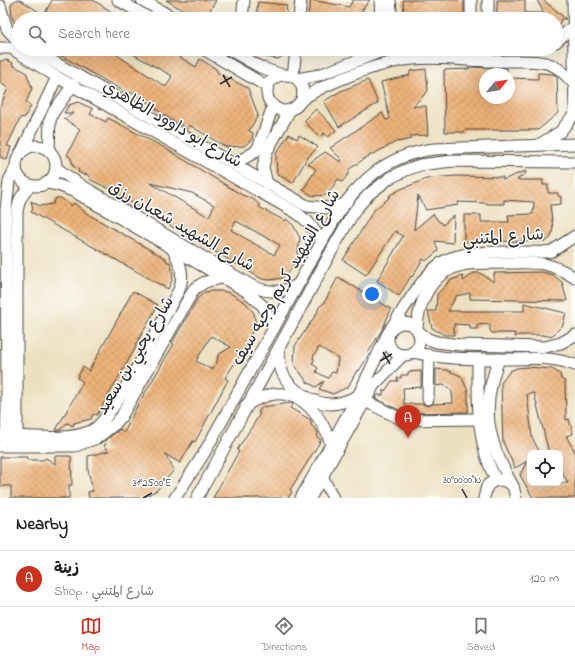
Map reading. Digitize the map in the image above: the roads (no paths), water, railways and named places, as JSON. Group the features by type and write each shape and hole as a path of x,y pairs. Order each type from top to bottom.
{"street":[{"path":"0,6 3,0"},
{"path":"118,0 139,12"},
{"path":"142,0 163,12"},
{"path":"243,12 244,0"},
{"path":"300,12 301,0"},
{"path":"471,0 471,12"},
{"path":"488,0 488,12"},
{"path":"538,146 560,132 575,114 573,0"},
{"name":"شارع ابو داوود الظاهري","path":"0,6 11,45"},
{"path":"563,35 573,26"},
{"name":"شارع ابو داوود الظاهري","path":"27,56 57,77 297,213 308,222 322,241"},
{"name":"شارع ابو داوود الظاهري","path":"43,56 307,206 320,208 343,205"},
{"path":"215,56 268,87"},
{"path":"245,56 260,67 291,77 303,89 302,100"},
{"path":"291,77 295,56"},
{"path":"290,110 278,110 273,106 267,94 268,87 276,77 319,75 365,56"},
{"path":"471,56 471,61"},
{"path":"488,56 488,61"},
{"path":"267,184 263,167 267,151 290,110 302,100 338,80 376,66 412,59 546,63 564,73 574,84"},
{"path":"57,77 16,161 16,167 20,178 30,185 42,185 47,183 51,179 56,168 54,158 49,150 50,120 54,111 73,85"},
{"path":"234,164 255,152 259,146 273,106"},
{"name":"شارع الشهيد كريم وجيه سيف","path":"175,498 203,455 343,205 353,192 375,172 402,157 419,151 434,149 575,144"},
{"path":"22,151 35,146 49,150"},
{"name":"شارع الشهيد كريم وجيه سيف","path":"197,498 246,405 356,210 369,194 390,178 420,165 452,161 575,162"},
{"path":"8,441 6,210 9,181 16,167"},
{"name":"شارع الشهيد شعبان رزق","path":"56,168 200,260 222,278 258,300 269,315 274,328"},
{"name":"شارع الشهيد شعبان رزق","path":"47,183 58,185 75,192 172,248 264,290 281,292 297,285"},
{"path":"8,441 15,354 17,211 20,199 30,185"},
{"name":"شارع المتنبي","path":"310,498 361,399 390,330 434,268 449,258 468,254 552,251 575,236"},
{"name":"شارع يحيي بن سعيد","path":"8,441 82,434 92,430 108,416 182,283 181,267 172,248"},
{"name":"شارع المتنبي","path":"417,330 418,312 427,293 439,277 453,268 472,264 537,263 557,267 575,278"},
{"name":"شارع يحيي بن سعيد","path":"8,441 75,446 86,443 106,432 115,424 128,405 194,289 205,282 222,278"},
{"path":"575,335 561,343 545,346 460,345 437,342 428,339 407,322 396,324 390,330 387,339 392,350 408,354 478,359 555,359 575,365"},
{"path":"408,354 418,346 420,338 417,330"},
{"path":"279,347 280,367 283,376 296,390 309,398 330,404 361,399 403,420 478,419"},
{"name":"شارع المتنبي","path":"301,498 331,444 361,399 380,378 408,354"},
{"path":"428,399 429,356"},
{"path":"478,359 478,419 482,446 496,480"},
{"path":"499,359 489,386 488,418 490,435 496,454 516,494"},
{"path":"246,405 265,396 275,394 284,394 293,397 314,410 320,417 331,444"},
{"path":"0,417 8,406"},
{"path":"322,476 332,498"},
{"path":"481,496 486,486 496,480 508,482 516,494"}],"place":[{"name":"زينة","path":"408,438"}]}
